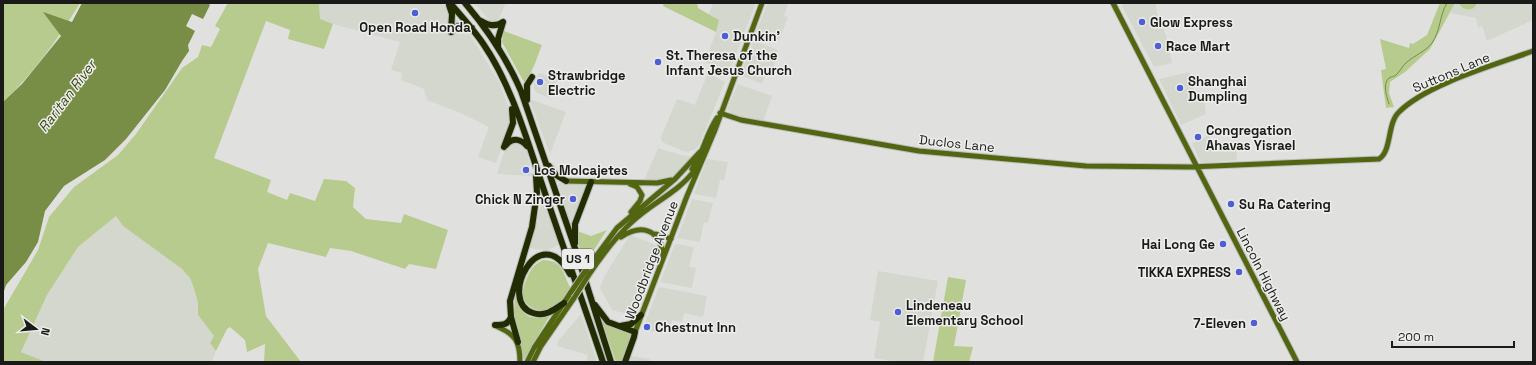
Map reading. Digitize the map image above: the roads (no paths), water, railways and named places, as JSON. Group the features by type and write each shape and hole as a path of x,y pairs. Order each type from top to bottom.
{"highway":[{"path":"449,3 452,14 451,32 458,26 472,28"},
{"name":"US 1","path":"449,3 472,28 498,68 508,91 529,147 602,362"},
{"name":"US 1","path":"465,3 478,18 498,47 513,74 527,108 577,254 611,362"},
{"path":"478,18 492,26 499,25 503,22 498,39 498,47"},
{"path":"527,108 526,88 532,77"},
{"path":"508,91 513,113 513,123 511,132 504,147 508,142 515,140 522,141 529,147"},
{"path":"543,156 556,175 566,181"},
{"path":"518,342 511,317 510,301 512,289 532,227 537,183 532,157"},
{"path":"577,254 574,232 575,224 591,182"},
{"path":"564,303 553,311 541,314 531,312 523,306 519,299 519,289 528,265 534,258 548,255 558,258 566,267 578,290"},
{"path":"590,299 608,322 635,332 625,362"},
{"path":"618,326 631,324 641,315"},
{"path":"495,325 506,324 510,321 511,317"}],"main road":[{"name":"Woodbridge Avenue","path":"635,332 688,196 711,126 720,113 762,3"},
{"name":"Lincoln Highway","path":"1113,3 1297,362"},
{"name":"Suttons Lane","path":"1196,166 1379,158 1385,153 1395,116 1412,100 1455,80 1533,51"},
{"name":"Duclos Lane","path":"720,113 748,121 919,151 1086,166 1196,166"},
{"path":"617,228 702,154"},
{"path":"533,362 541,346 612,243 633,220 686,182 688,175 702,154"},
{"path":"566,181 662,183 675,179"},
{"name":"Woodbridge Avenue","path":"686,182 688,196"},
{"path":"527,362 534,348 588,267 617,228 640,201 642,193 637,187 625,183"},
{"path":"612,243 626,233 642,230 671,239"},
{"path":"655,234 661,243 663,258"},
{"path":"495,325 512,334 518,342 520,362"}],"water":[{"name":"Raritan River","path":"82,3 208,3 210,5 203,19 192,14 186,26 195,31 188,45 189,51 165,90 126,139 105,160 64,186 45,211 38,242 26,262 6,285 3,294 3,102 22,84 61,36 43,12 72,22"}],"waterway":[{"path":"1389,104 1385,87 1387,81 1389,78 1396,75 1406,63 1432,43 1447,3"}],"place":[{"name":"Open Road Honda","path":"415,13"},
{"name":"Glow Express","path":"1142,22"},
{"name":"Dunkin'","path":"725,36"},
{"name":"Race Mart","path":"1158,46"},
{"name":"St. Theresa of the Infant Jesus Church","path":"658,62"},
{"name":"Strawbridge Electric","path":"540,82"},
{"name":"Shanghai Dumpling","path":"1180,88"},
{"name":"Congregation Ahavas Yisrael","path":"1198,137"},
{"name":"Los Molcajetes","path":"526,170"},
{"name":"Chick N Zinger","path":"573,199"},
{"name":"Su Ra Catering","path":"1231,204"},
{"name":"Hai Long Ge","path":"1223,244"},
{"name":"TIKKA EXPRESS","path":"1239,272"},
{"name":"Lindeneau Elementary School","path":"898,312"},
{"name":"7-Eleven","path":"1254,323"},
{"name":"Chestnut Inn","path":"647,327"}]}
